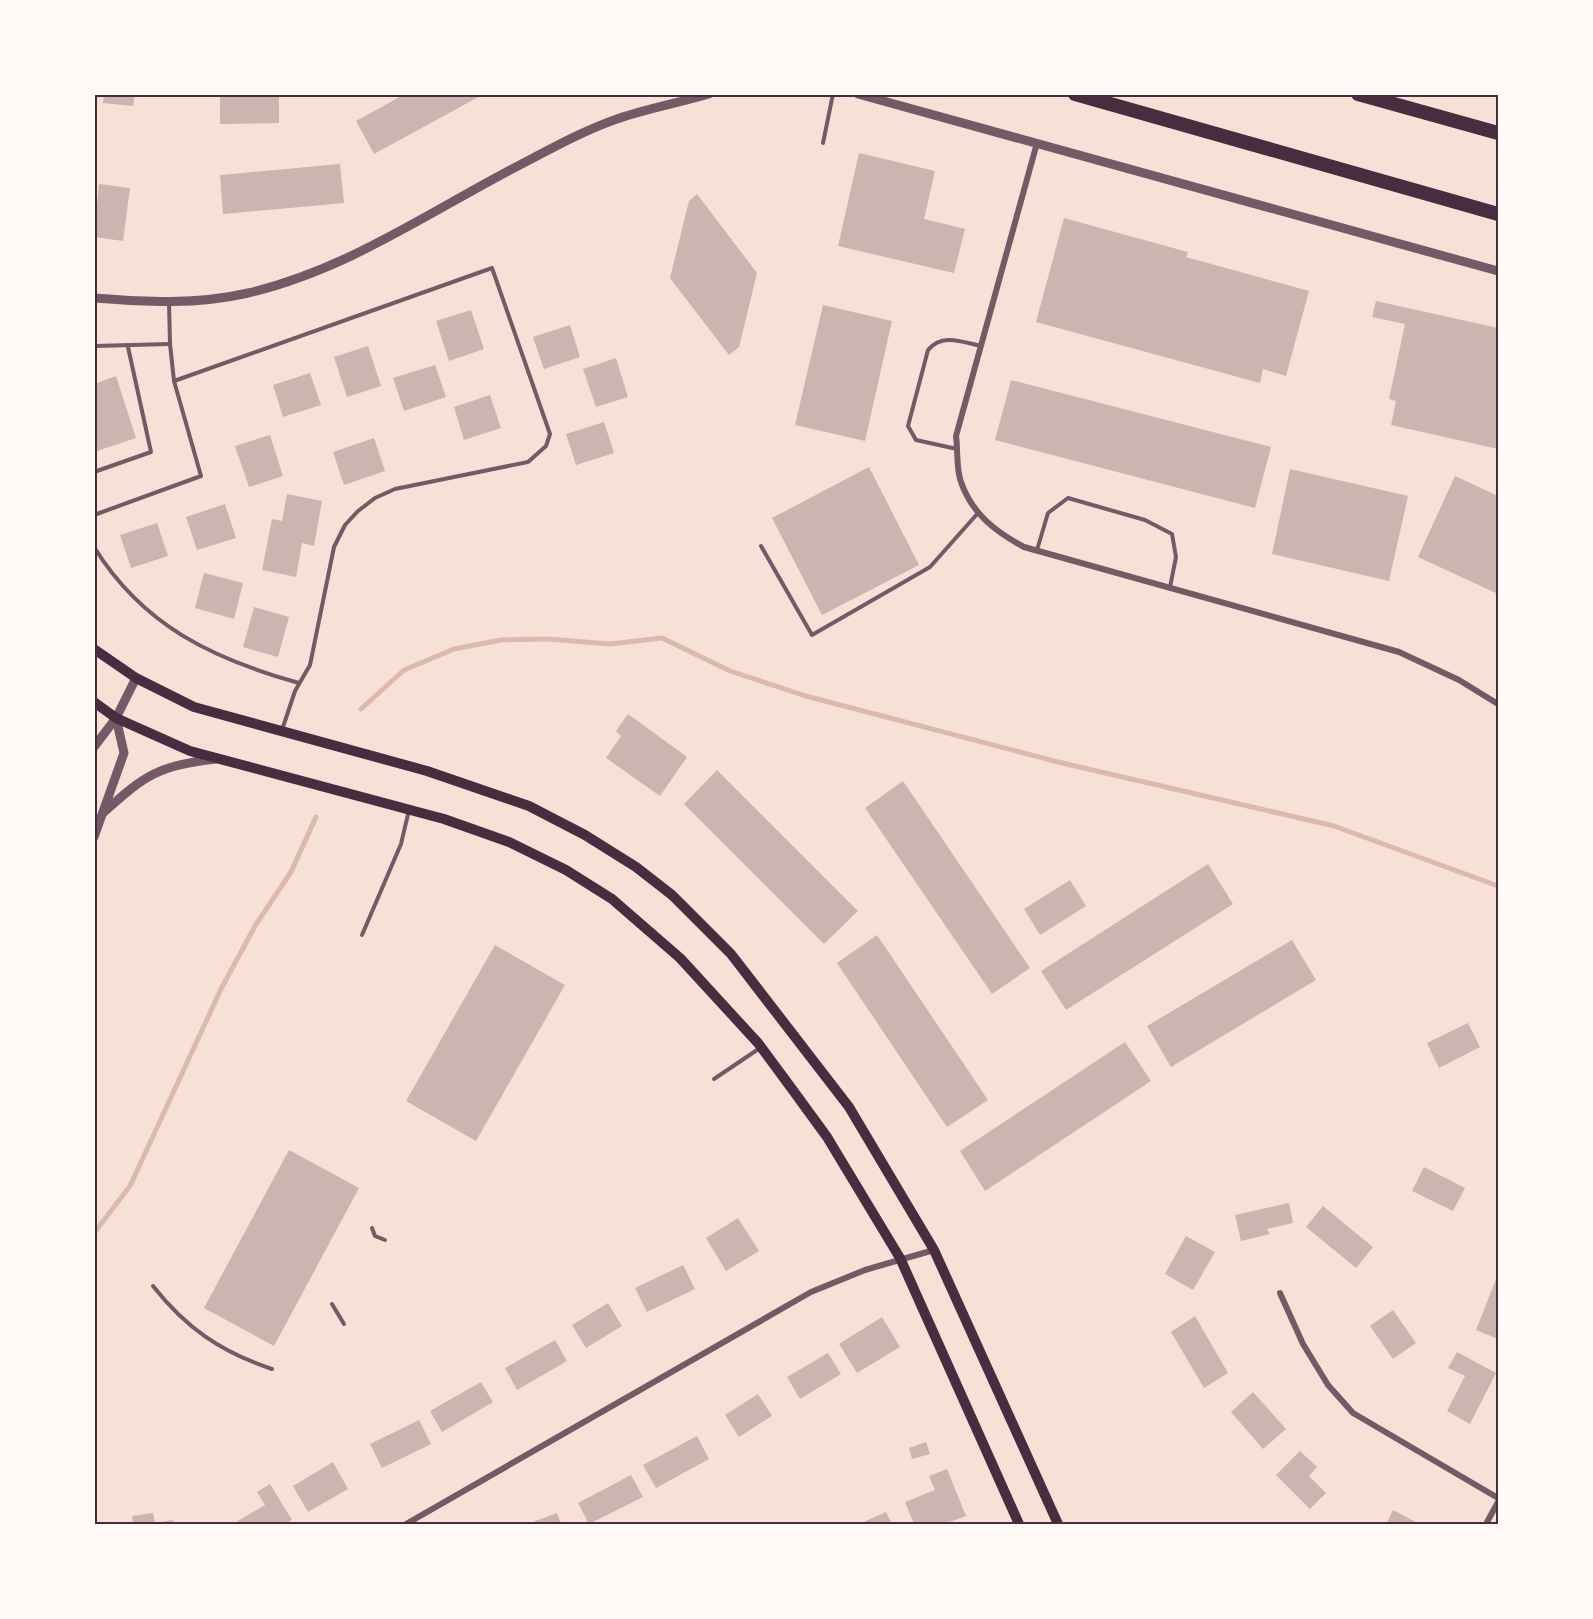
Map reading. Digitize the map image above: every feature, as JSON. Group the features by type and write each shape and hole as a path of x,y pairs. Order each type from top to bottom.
{"highway":[{"path":"1075,94 1498,214"},
{"path":"1358,94 1498,133"}],"main road":[{"path":"94,649 136,678 194,707 427,771 530,806 585,835 636,867 672,895 731,954 849,1107 934,1250 1058,1524"},
{"path":"94,702 116,718 190,751 410,810 509,842 566,870 612,899 680,958 761,1047 827,1137 900,1258 1019,1524"}],"street":[{"path":"94,298 169,303 247,293 294,281 356,256 514,168 616,120 709,94"},
{"path":"858,94 1498,271"},
{"path":"1037,143 956,436 961,482 978,512 996,532 1024,547 1399,652 1459,680 1498,704"},
{"path":"94,747 116,718 136,678"},
{"path":"94,837 124,753 116,718"},
{"path":"103,813 134,785 154,773 176,764 219,759"},
{"path":"406,1524 811,1292 900,1258 934,1250"},
{"path":"1280,1293 1303,1344 1328,1385 1353,1413 1498,1500 1486,1524"}],"lane":[{"path":"823,143 833,94"},
{"path":"174,381 492,268 550,434 546,446 528,462 395,489 375,498 345,525 334,547 310,665 300,683 282,731"},
{"path":"94,515 201,476 174,381 169,303"},
{"path":"958,449 916,440 908,426 928,350 933,344 951,339 981,346"},
{"path":"94,346 128,347 170,344"},
{"path":"94,472 151,452 128,347"},
{"path":"1037,550 1048,513 1057,504 1068,498 1090,504 1146,520 1172,534 1176,556 1170,587"},
{"path":"761,546 812,635 930,567 978,512"},
{"path":"94,547 122,587 150,614 173,631 215,655 300,683"},
{"path":"362,935 401,843 410,810"},
{"path":"714,1079 761,1047"},
{"path":"372,1228 375,1236 384,1240"},
{"path":"153,1286 174,1313 211,1342 272,1369"},
{"path":"332,1304 344,1324"}],"building":[{"path":"104,94 135,94 133,106 103,103"},
{"path":"220,94 279,94 279,123 220,124"},
{"path":"405,94 484,94 374,154 356,121"},
{"path":"859,153 935,171 924,219 965,229 954,273 838,246"},
{"path":"340,164 344,203 223,214 220,175"},
{"path":"99,184 130,188 123,241 94,237"},
{"path":"697,194 757,273 739,347 729,355 670,278 689,201"},
{"path":"1064,218 1188,252 1186,257 1309,291 1286,376 1263,369 1260,383 1036,322"},
{"path":"1376,301 1498,328 1498,449 1391,425 1396,401 1389,399 1405,324 1372,317"},
{"path":"823,305 892,321 865,441 795,425"},
{"path":"471,310 484,349 449,361 436,321"},
{"path":"570,325 580,357 544,369 533,337"},
{"path":"368,346 381,386 347,397 334,357"},
{"path":"616,358 628,397 596,407 583,369"},
{"path":"435,365 446,397 404,411 393,378"},
{"path":"310,373 321,405 283,417 273,385"},
{"path":"116,376 136,438 94,452 94,384"},
{"path":"1011,380 1271,447 1255,508 995,440"},
{"path":"490,395 501,428 464,440 454,407"},
{"path":"604,422 614,453 576,465 566,434"},
{"path":"270,435 283,476 249,487 235,446"},
{"path":"374,438 385,471 344,485 333,452"},
{"path":"869,467 919,565 822,615 772,518"},
{"path":"1290,469 1408,496 1389,581 1272,554"},
{"path":"1455,476 1498,496 1498,594 1418,557"},
{"path":"287,494 322,501 314,546 302,543 296,577 262,570 272,519 282,521"},
{"path":"225,504 236,538 197,550 186,517"},
{"path":"157,523 168,556 131,568 120,535"},
{"path":"204,573 243,583 234,619 195,608"},
{"path":"254,607 289,617 278,657 243,647"},
{"path":"628,714 687,757 660,796 606,758 621,736 616,731"},
{"path":"717,770 858,911 824,944 684,804"},
{"path":"903,781 1030,968 992,994 865,808"},
{"path":"1208,864 1233,904 1066,1010 1041,971"},
{"path":"1070,880 1086,906 1040,935 1024,909"},
{"path":"877,935 988,1100 947,1127 837,963"},
{"path":"1292,940 1316,980 1171,1067 1147,1026"},
{"path":"495,945 565,985 476,1141 406,1101"},
{"path":"1468,1023 1480,1047 1439,1068 1427,1043"},
{"path":"1125,1042 1151,1081 985,1191 960,1151"},
{"path":"289,1150 359,1188 274,1346 204,1308"},
{"path":"1424,1167 1465,1188 1453,1211 1412,1191"},
{"path":"1289,1203 1293,1223 1267,1229 1270,1234 1241,1241 1235,1215"},
{"path":"1323,1206 1373,1247 1356,1268 1306,1227"},
{"path":"738,1218 759,1251 726,1271 706,1238"},
{"path":"1186,1236 1215,1252 1193,1290 1165,1274"},
{"path":"683,1265 695,1289 647,1312 635,1288"},
{"path":"1498,1274 1498,1339 1476,1330"},
{"path":"608,1303 622,1326 586,1348 572,1325"},
{"path":"1393,1310 1416,1343 1393,1359 1370,1326"},
{"path":"1195,1316 1228,1373 1204,1388 1171,1332"},
{"path":"882,1317 900,1347 857,1373 839,1344"},
{"path":"555,1340 567,1361 517,1390 505,1368"},
{"path":"1457,1352 1496,1373 1470,1424 1447,1411 1465,1376 1448,1368"},
{"path":"828,1353 841,1374 800,1399 787,1377"},
{"path":"481,1382 493,1402 442,1432 430,1411"},
{"path":"1253,1392 1286,1429 1263,1449 1231,1412"},
{"path":"758,1394 772,1416 739,1437 725,1415"},
{"path":"419,1420 431,1444 382,1468 370,1444"},
{"path":"697,1436 709,1459 656,1488 643,1465"},
{"path":"926,1442 930,1454 912,1459 909,1448"},
{"path":"1300,1451 1317,1467 1309,1476 1326,1493 1310,1509 1276,1475"},
{"path":"333,1462 348,1489 308,1512 293,1486"},
{"path":"947,1469 966,1516 944,1524 914,1524 905,1502 935,1490 929,1476"},
{"path":"631,1475 643,1497 589,1524 578,1503"},
{"path":"270,1484 292,1520 284,1524 233,1524 265,1505 257,1492"},
{"path":"1393,1510 1416,1522 1415,1524 1386,1524"},
{"path":"886,1512 892,1524 859,1524"},
{"path":"153,1513 155,1523 173,1520 173,1524 133,1524 132,1516"},
{"path":"557,1513 561,1524 527,1524"}],"waterway":[{"path":"361,709 404,670 454,649 501,640 548,639 610,644 662,638 730,671 806,696 1058,762 1334,826 1498,886"},
{"path":"94,1233 130,1186 221,989 255,926 291,872 316,817"}]}
